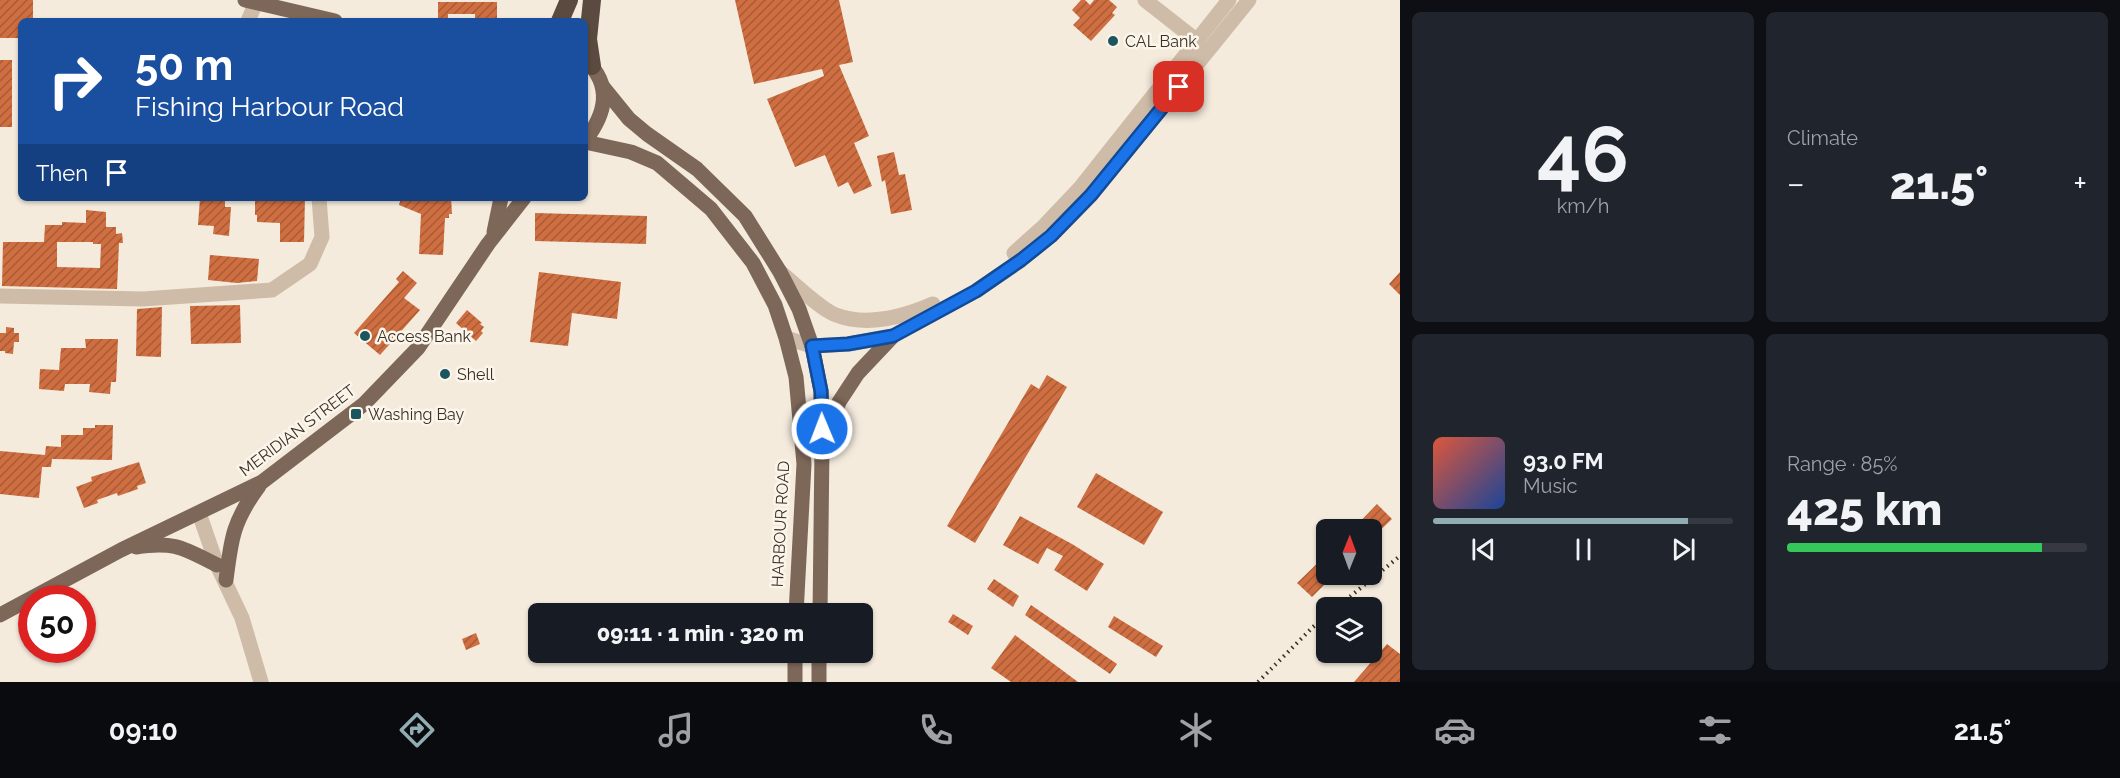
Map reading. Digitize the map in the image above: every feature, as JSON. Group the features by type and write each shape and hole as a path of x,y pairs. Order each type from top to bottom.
{"highway":[{"path":"561,18 569,0"},
{"path":"589,63 588,39 592,0"}],"main road":[{"path":"252,1 323,18"},
{"path":"589,63 603,87 629,119 697,169 745,216 780,272 799,309 812,346 821,391 820,603"},
{"path":"588,137 601,116 604,101 603,87"},
{"name":"HARBOUR ROAD","path":"588,143 631,153 657,163 711,209 753,263 775,305 796,377 804,464 797,603"},
{"name":"MERIDIAN STREET","path":"493,238 500,201"},
{"name":"MERIDIAN STREET","path":"0,615 121,550 262,482 364,404 418,348 493,238 522,201"},
{"path":"822,447 839,402 870,358 893,336"},
{"path":"226,580 233,530 245,505 262,482"},
{"path":"121,550 155,544 182,547 217,565"},
{"path":"795,663 795,682"},
{"path":"819,663 819,682"}],"street":[{"path":"1145,0 1196,40 1203,58"},
{"path":"780,272 835,315 859,320 891,318 913,313 944,300 974,283 1016,252 1080,188 1229,0"},
{"path":"786,338 812,346 848,344 893,336 976,291 1021,260 1051,236 1091,195 1249,0"},
{"path":"249,18 252,1"},
{"path":"0,296 143,299 272,290 310,264 322,237 319,201"},
{"path":"199,513 217,565 242,618 261,682"}],"building":[{"path":"0,0 33,0 33,18 18,18 18,38 0,38"},
{"path":"735,0 839,0 853,62 839,65 869,136 854,143 872,186 854,194 848,182 838,187 825,155 795,167 767,99 824,76 822,69 754,84"},
{"path":"1081,0 1085,0 1090,5 1094,0 1109,0 1117,7 1112,13 1115,15 1091,41 1073,25 1080,18 1072,10"},
{"path":"438,2 497,2 497,18 475,18 475,14 448,14 448,18 438,18"},
{"path":"0,60 12,60 12,127 0,127"},
{"path":"894,152 899,175 905,174 912,210 891,214 885,180 882,182 877,156"},
{"path":"200,201 225,201 225,207 231,207 229,236 213,234 214,226 198,225"},
{"path":"255,201 305,201 304,242 280,242 280,223 257,222 257,215 255,215"},
{"path":"400,201 451,201 452,214 449,214 449,218 445,218 443,255 419,254 421,214 399,205"},
{"path":"86,210 106,212 106,227 116,227 116,234 122,233 123,243 119,243 117,289 2,286 3,242 44,242 45,225 62,225 62,222 86,223","holes":["57,242 93,242 93,244 101,244 100,268 57,267"]},
{"path":"535,213 647,216 646,244 535,241"},
{"path":"210,255 259,259 257,281 237,283 208,280"},
{"path":"403,271 417,283 404,298 420,310 380,355 354,333 399,282 396,279"},
{"path":"539,272 621,282 617,319 572,313 568,346 530,342"},
{"path":"1400,272 1400,295 1389,284"},
{"path":"240,305 241,343 191,344 190,306"},
{"path":"162,307 161,357 136,356 137,309"},
{"path":"467,310 484,327 481,331 483,333 476,341 456,323"},
{"path":"6,327 14,328 14,333 19,333 19,342 14,342 13,354 0,351 0,333 6,333"},
{"path":"85,339 118,339 116,382 111,382 110,394 89,392 90,384 65,384 64,391 39,389 40,369 59,370 61,348 86,348"},
{"path":"1047,375 1067,387 975,543 947,526 1031,384 1039,389"},
{"path":"95,425 113,425 112,460 52,459 51,467 42,467 39,498 0,494 0,451 45,455 46,446 61,447 61,435 83,435 83,428 95,428"},
{"path":"139,462 146,483 137,486 138,489 97,500 98,503 84,508 76,487 92,481 91,477"},
{"path":"1096,473 1163,512 1144,545 1077,507"},
{"path":"1377,504 1392,519 1382,529 1382,519 1363,519"},
{"path":"1020,516 1104,564 1087,591 1054,570 1063,556 1047,548 1038,564 1003,545"},
{"path":"1316,565 1316,585 1324,585 1312,597 1297,583"},
{"path":"994,579 1019,596 1013,607 987,589"},
{"path":"1031,605 1117,664 1110,674 1025,615"},
{"path":"953,614 973,626 968,635 948,622"},
{"path":"1114,616 1163,646 1156,657 1108,627"},
{"path":"476,633 480,644 466,650 462,639"},
{"path":"1015,635 1078,682 1011,682 991,668"},
{"path":"1387,644 1400,654 1400,682 1354,682 1370,663 1382,663 1382,650"}],"railway":[{"path":"1350,597 1400,556"},
{"path":"1258,682 1316,624"}],"place":[{"name":"CAL Bank","path":"1113,41"},
{"name":"Access Bank","path":"365,336"},
{"name":"Shell","path":"445,374"},
{"name":"Washing Bay","path":"356,414"}],"route":[{"path":"822,429 821,391 812,346 848,344 893,336 976,291 1021,260 1051,236 1091,195 1179,87"}]}
